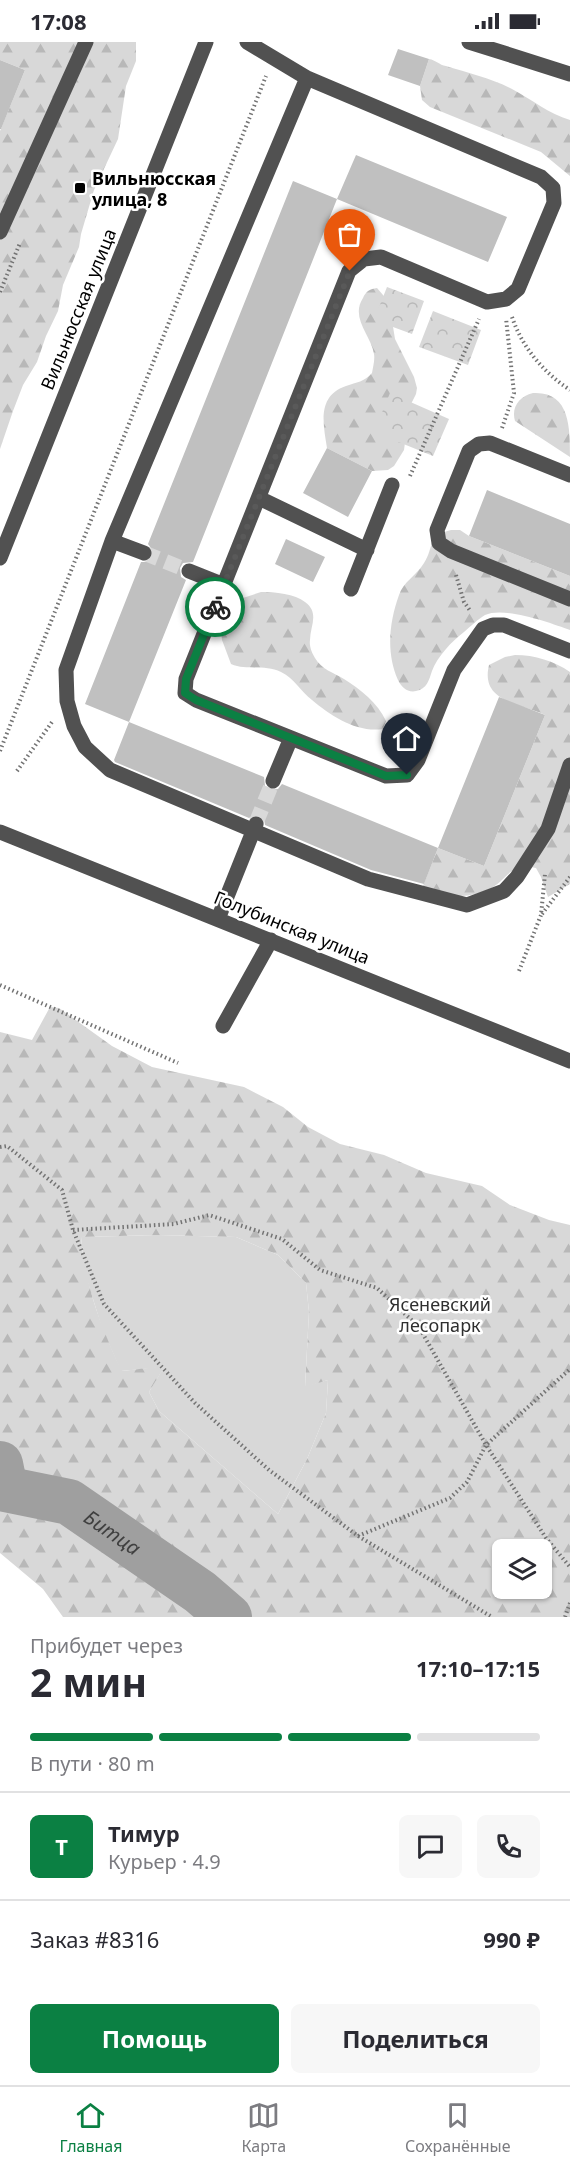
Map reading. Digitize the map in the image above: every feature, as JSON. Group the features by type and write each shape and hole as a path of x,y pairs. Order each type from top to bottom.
{"street":[{"path":"0,232 87,42"},
{"name":"Вильнюсская улица","path":"0,558 206,42"},
{"path":"247,42 307,78 541,177 553,188 554,203 518,289 506,299 487,302 381,257 364,259 350,271 186,679 185,693 196,700 386,776 407,775 418,760 454,670 483,629 493,625 504,625 570,651"},
{"path":"469,42 570,74"},
{"path":"307,78 112,541 66,670 67,701 74,726 86,747 110,770 254,827 368,879 467,905 504,891 517,877 548,829 570,765"},
{"path":"570,475 496,445 479,444 469,452 437,530 439,543 450,551 570,599"},
{"path":"351,589 392,485"},
{"path":"259,498 367,550"},
{"path":"112,541 144,554"},
{"path":"189,571 224,585"},
{"path":"273,781 291,738"},
{"path":"218,919 254,827"},
{"name":"Голубинская улица","path":"0,832 570,1061"},
{"path":"223,1026 271,940"}],"path":[{"path":"0,751 274,58"},
{"path":"506,299 526,349 556,380 570,390"},
{"path":"496,445 514,393 506,299"},
{"path":"392,485 403,491 487,302"},
{"path":"450,551 464,602 483,629"},
{"path":"17,771 67,701"},
{"path":"541,915 545,872"},
{"path":"519,971 541,915 570,877"},
{"path":"0,985 178,1063"},
{"path":"0,1147 7,1146 62,1190 73,1230 104,1304 195,1403 269,1470 358,1536 492,1617"},
{"path":"73,1230 174,1224 209,1215 282,1239 320,1270 377,1288 419,1327 486,1445 546,1538 570,1567"},
{"path":"358,1536 450,1498 467,1482 486,1445 570,1369"},
{"path":"565,1617 570,1603"}],"green space":[{"path":"0,42 136,42 136,61 126,86 118,139 94,190 79,247 63,285 58,311 37,362 23,385 0,449 0,131 25,70 0,60"},
{"path":"429,59 504,85 547,110 570,120 570,176 541,152 430,107 422,100 420,86"},
{"path":"387,287 424,301 412,334 374,320"},
{"path":"377,288 389,302 395,339 417,388 410,406 404,450 394,466 388,470 372,471 327,448 324,411 330,396 346,386 363,380 372,373 374,354 359,313 365,294"},
{"path":"433,311 481,330 468,365 419,347"},
{"path":"390,393 449,419 433,456 374,432"},
{"path":"533,393 545,394 561,404 568,423 570,457 515,421 514,412 517,403"},
{"path":"460,530 469,536 570,576 570,630 515,614 485,615 445,650 437,660 425,686 420,690 410,691 399,683 390,649 391,627 396,606 404,586 424,563 434,539 443,532"},
{"path":"261,592 290,595 310,606 313,620 310,645 315,658 324,668 350,683 373,702 386,721 383,729 373,730 354,726 327,712 281,672 269,668 231,664 222,640 221,630 243,598"},
{"path":"515,655 544,659 570,672 570,884 548,897 536,868 526,867 514,870 494,886 479,893 446,896 421,891 438,848 484,866 545,715 504,699 490,687 489,665"},
{"name":"Ясеневский лесопарк","path":"50,1007 59,1008 112,1046 152,1067 244,1087 283,1107 308,1127 340,1144 384,1155 426,1173 482,1186 510,1205 549,1220 570,1225 570,1617 63,1617 43,1589 0,1553 0,1032 32,1040","holes":["158,1235 236,1237 278,1255 306,1283 309,1312 305,1387 328,1380 326,1413 307,1459 278,1514 159,1411 149,1392 165,1366 122,1371 95,1306 86,1272 81,1237"]},
{"path":"158,1235 236,1237 278,1255 306,1283 309,1312 305,1386 328,1380 326,1413 307,1459 278,1514 159,1411 149,1392 164,1367 121,1371 102,1328 85,1273 81,1237"}],"building":[{"path":"398,49 429,59 420,86 388,75"},
{"path":"0,60 25,70 1,129 0,129"},
{"path":"356,155 507,217 488,262 337,199"},
{"path":"293,181 337,199 193,562 183,563 180,568 181,577 186,580 129,722 85,704 141,562 146,562 153,557 153,551 148,544"},
{"path":"327,448 372,471 348,517 303,493"},
{"path":"487,490 570,524 570,576 469,536"},
{"path":"286,539 325,557 313,582 275,564"},
{"path":"499,697 545,715 484,866 438,848"},
{"path":"129,722 264,777 265,786 270,790 278,789 282,784 438,848 424,884 371,870 265,825 264,818 260,815 249,818 115,762"}],"waterway":[{"name":"Битца","path":"0,1464 5,1489 69,1502 200,1592 229,1617"}],"tunnel":[{"path":"144,553 189,571"},
{"path":"256,823 273,781"}],"way so far":[{"path":"215,607 350,271"}],"place":[{"name":"Вильнюсская улица, 8","path":"80,188"}],"route":[{"path":"215,607 186,679 185,693 196,700 386,776 407,775"}]}
